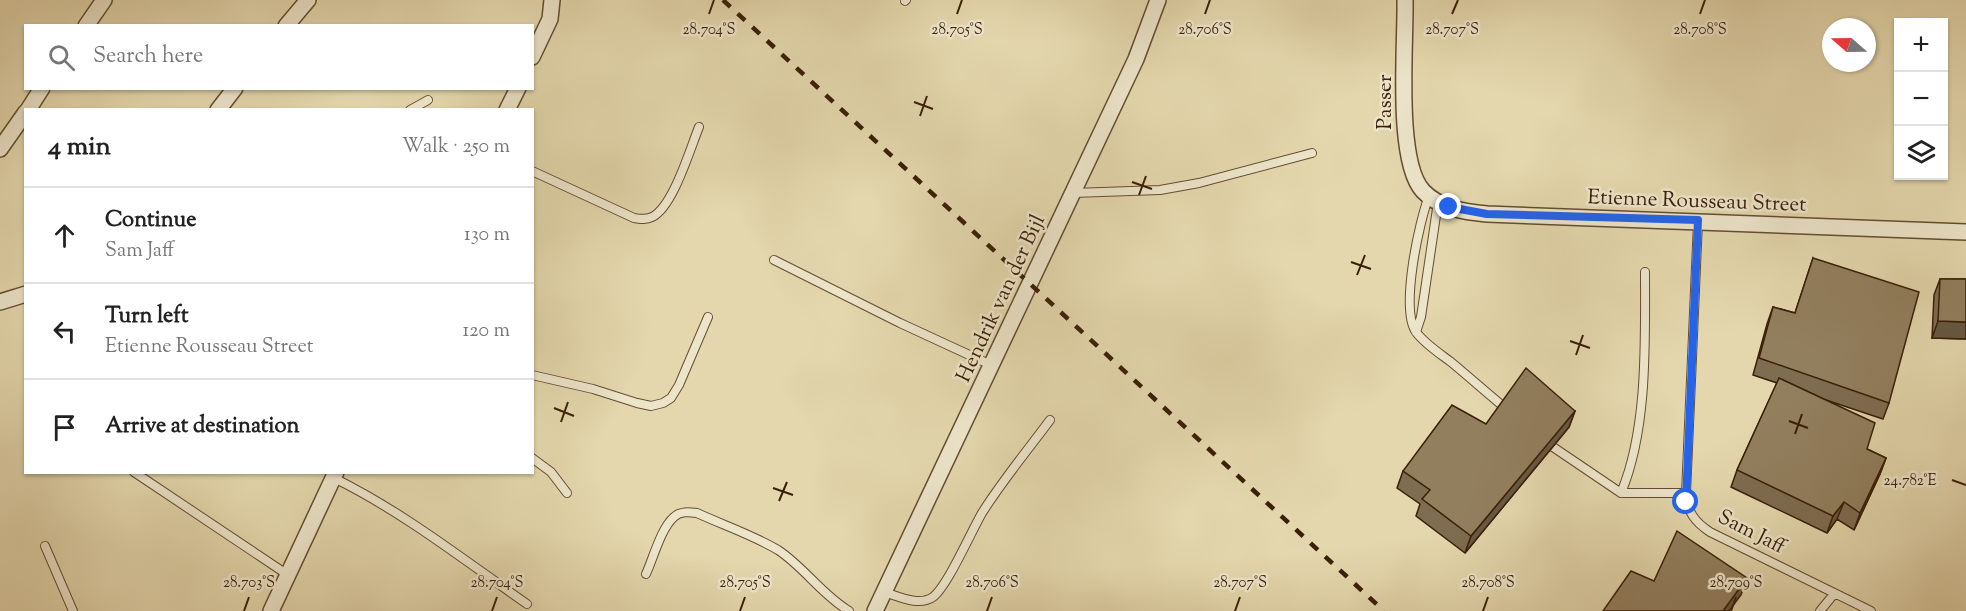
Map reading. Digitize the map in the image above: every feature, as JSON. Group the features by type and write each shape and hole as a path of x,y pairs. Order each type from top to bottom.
{"street":[{"path":"87,24 104,0"},
{"path":"288,24 308,0"},
{"path":"534,53 550,19 552,0"},
{"name":"Passer","path":"1405,0 1407,153 1417,183 1434,199"},
{"name":"Hendrik van der Bijl","path":"875,611 1136,59 1155,1"},
{"path":"29,108 41,90"},
{"path":"220,108 233,90"},
{"path":"508,108 517,90"},
{"path":"0,149 24,115"},
{"name":"Etienne Rousseau Street","path":"1434,199 1459,210 1487,214 1698,220 1966,232"},
{"path":"0,302 24,295"},
{"path":"271,611 335,475"}],"lane":[{"path":"414,108 428,100"},
{"path":"534,172 634,218 643,220 652,217 668,202 699,127"},
{"path":"1073,193 1160,190 1198,183 1312,153"},
{"path":"1416,332 1421,317 1434,199"},
{"path":"1434,199 1418,236 1409,304 1411,320 1416,332 1504,407"},
{"name":"Sam Jaff","path":"1698,220 1686,493 1690,513 1696,522 1710,532 1871,611"},
{"path":"774,260 900,323 992,365"},
{"path":"1621,493 1630,471 1638,429 1645,341 1646,272"},
{"path":"534,375 651,406 663,403 671,398 679,385 708,317"},
{"path":"884,592 913,601 925,601 934,597 983,511 1050,420"},
{"path":"1553,447 1621,493 1686,493"},
{"path":"534,459 551,472 567,493"},
{"path":"137,474 288,575"},
{"path":"335,475 400,514 527,604"},
{"path":"646,574 664,532 674,517 684,512 697,513 778,550 824,594 849,611"},
{"path":"45,546 73,611"},
{"path":"1820,611 1834,594"}],"building":[{"path":"1813,258 1919,292 1889,403 1759,358 1773,307 1795,313"},
{"path":"1940,279 1966,279 1966,322 1938,321"},
{"path":"1526,368 1575,411 1471,536 1422,499 1430,490 1403,471 1452,405 1486,424"},
{"path":"1779,378 1875,423 1867,449 1886,458 1860,513 1844,502 1833,516 1737,470"},
{"path":"1677,531 1747,578 1723,611 1603,611 1631,571 1654,581"}],"railway":[{"path":"723,0 1384,611"}],"route":[{"path":"1449,207 1487,214 1698,220 1686,502"}]}
